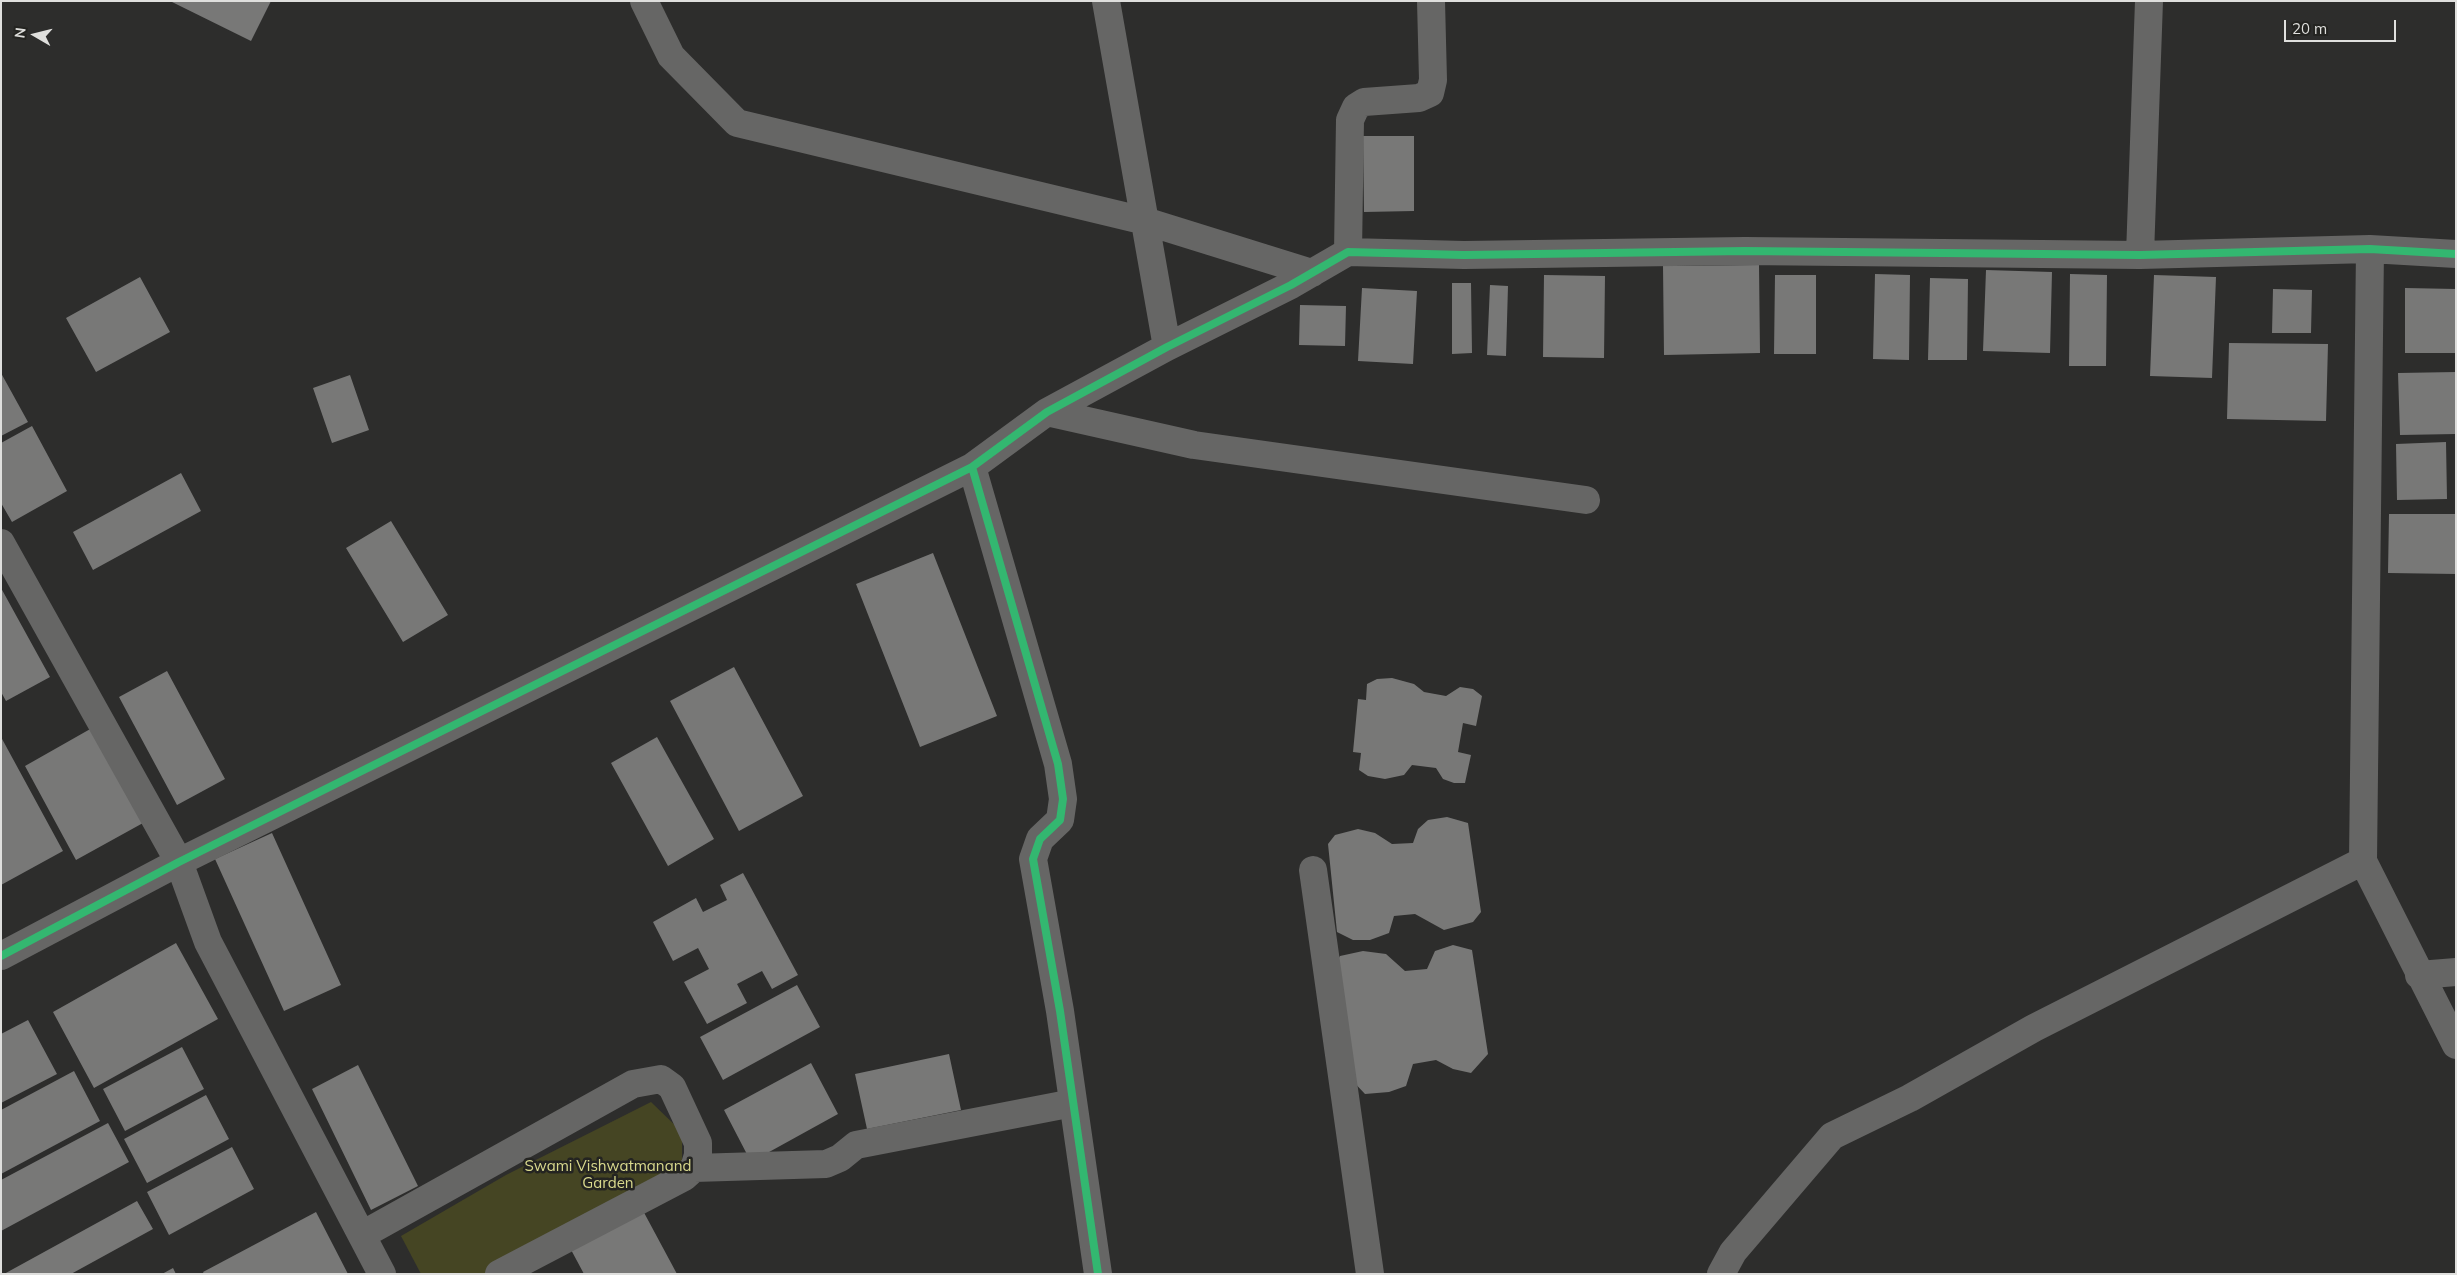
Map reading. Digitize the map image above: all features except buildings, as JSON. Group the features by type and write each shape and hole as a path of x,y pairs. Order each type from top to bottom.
{"street":[{"path":"644,1 671,56 737,123 1145,220 1312,273"},
{"path":"1106,1 1167,347"},
{"path":"1348,252 1350,120 1356,107 1364,102 1419,98 1430,93 1433,80 1431,1"},
{"path":"2140,255 2149,1"},
{"path":"2370,249 2364,862 2419,976 2456,1046"},
{"path":"1,956 179,862 972,467 1047,412 1167,347 1312,273 1348,252 1464,255 1744,251 2140,255 2370,249 2456,254"},
{"path":"1047,412 1194,445 1586,500"},
{"path":"972,467 1058,764 1062,799 1060,820 1040,839 1033,859 1060,1011 1098,1274"},
{"path":"1,543 179,862 208,942 382,1274"},
{"path":"1721,1274 1733,1252 1832,1136 1910,1098 2034,1028 2364,862"},
{"path":"1313,870 1370,1274"},
{"path":"2419,976 2456,972"},
{"path":"362,1235 633,1084 661,1079 672,1087 698,1143 698,1155 694,1168 684,1177 500,1274"},
{"path":"694,1168 826,1164 840,1158 856,1145 1073,1103"}],"green space":[{"name":"Swami Vishwatmanand Garden","path":"651,1102 682,1132 682,1173 510,1274 421,1274 401,1236 506,1175"}],"cycle path":[{"path":"1,956 179,862 972,467 1047,412 1167,347 1291,285 1348,252 1464,255 1745,251 2140,255 2370,249 2456,254"},
{"path":"972,467 1058,764 1063,799 1060,820 1040,839 1033,859 1060,1011 1098,1274"}]}
